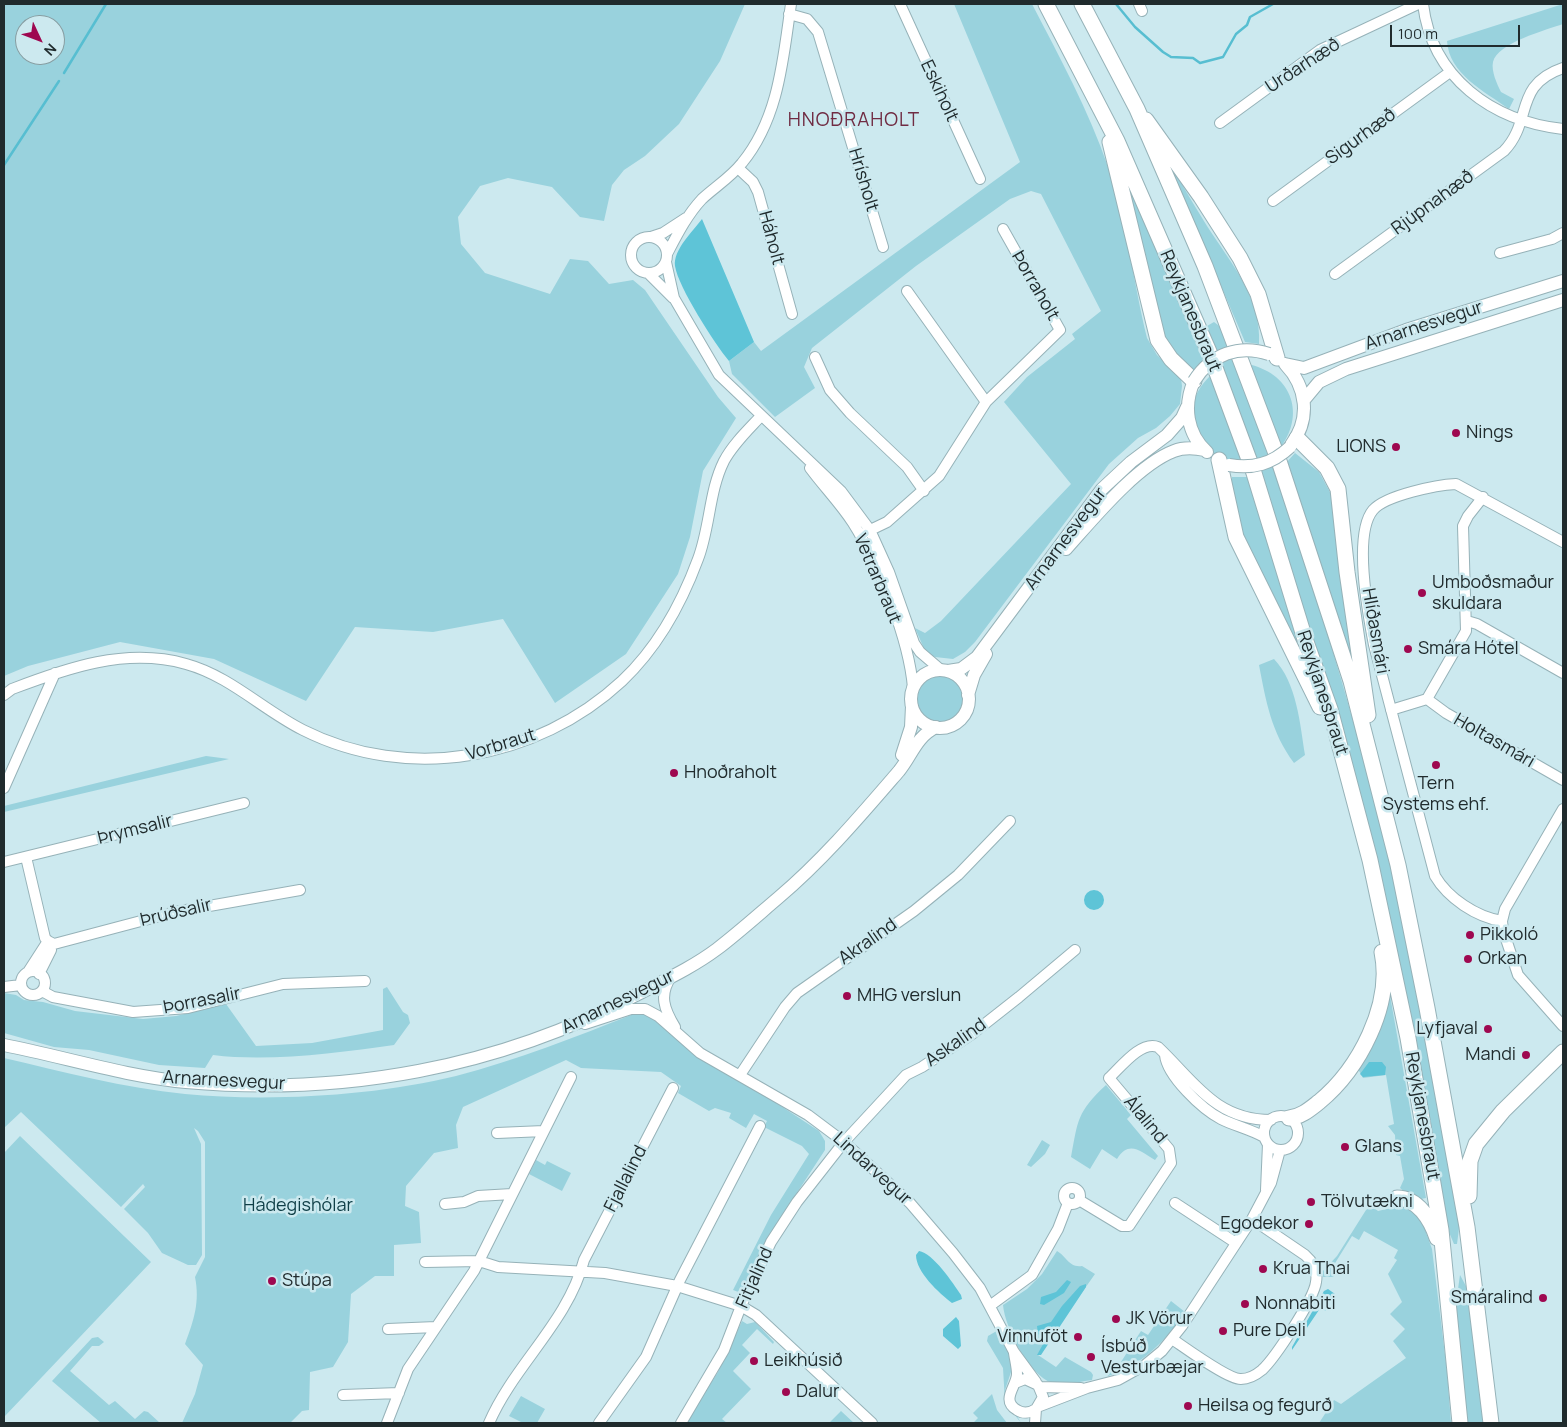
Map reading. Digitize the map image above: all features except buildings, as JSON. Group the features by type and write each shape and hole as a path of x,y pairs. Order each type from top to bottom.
{"highway":[{"name":"Reykjanesbraut","path":"1046,4 1105,118 1210,354 1254,473 1304,636 1330,709 1377,891 1408,1038 1436,1196 1445,1266 1460,1423"},
{"name":"Reykjanesbraut","path":"1082,4 1137,109 1205,266 1280,464 1350,681 1411,924 1468,1228 1491,1423"},
{"path":"1137,109 1170,151 1240,258 1258,294 1277,359"},
{"path":"1105,118 1117,176 1143,272 1154,328 1165,350 1194,381"},
{"path":"1293,443 1327,468 1338,489 1347,572 1376,781"},
{"path":"1224,462 1236,538 1316,698 1346,767"},
{"path":"1289,1118 1298,1117 1327,1095 1338,1083 1357,1056 1377,1013 1385,979 1384,960 1377,930 1377,891"},
{"path":"1468,1228 1468,1176 1470,1161 1476,1144 1503,1111 1563,1052"},
{"path":"1397,1198 1405,1198 1416,1204 1430,1222 1445,1266"}],"main road":[{"name":"Arnarnesvegur","path":"945,671 961,669 977,657 1102,489 1132,462 1167,435 1182,418 1188,407 1194,381 1211,362 1226,353 1244,350 1304,368 1406,330 1563,281"},
{"name":"Arnarnesvegur","path":"1304,400 1319,382 1346,369 1563,300"},
{"path":"1224,462 1240,467 1262,465 1272,461 1293,443 1302,426 1304,400 1300,385 1277,359"},
{"name":"Arnarnesvegur","path":"1188,407 1192,430 1205,450 1224,462"},
{"name":"Arnarnesvegur","path":"968,695 978,666 1032,590 1112,499 1167,455 1184,449 1205,450"},
{"path":"945,671 962,680 968,695 968,706 960,719 947,726 936,727 920,720 912,705 913,688 922,676 945,671"},
{"name":"Arnarnesvegur","path":"890,779 908,739 912,705"},
{"name":"Arnarnesvegur","path":"4,1045 117,1072 184,1082 245,1086 346,1082 418,1072 507,1051 608,1010 671,977 715,950 779,898 841,838 899,770 921,737 936,727"},
{"name":"Arnarnesvegur","path":"447,1065 557,1026 604,1005 671,969 748,922"}],"street":[{"name":"Eskiholt","path":"900,4 980,179"},
{"name":"Urðarhæð","path":"1220,123 1320,50 1418,4"},
{"path":"1422,4 1430,35 1450,72 1477,98 1520,121 1563,129"},
{"path":"648,273 659,270 687,218 702,200 738,168 751,151 769,115 781,75 790,9"},
{"name":"Hrísholt","path":"790,9 807,20 818,32 883,247"},
{"name":"Rjúpnahæð","path":"1335,274 1504,151 1513,139 1528,95 1535,85 1545,76 1563,68"},
{"name":"Sigurhæð","path":"1273,201 1450,72"},
{"name":"Háholt","path":"738,168 753,182 758,192 792,314"},
{"path":"652,237 663,233 687,218"},
{"name":"Þorraholt","path":"860,535 887,522 924,491 949,463 986,402 1060,330 1003,229"},
{"path":"1500,253 1552,239 1563,233"},
{"name":"Vetrarbraut","path":"674,298 661,241 652,237 637,240 630,252 635,268 648,273 674,298 719,375 801,455 838,501 860,535 872,558 900,633 913,688"},
{"path":"907,291 986,402"},
{"path":"814,357 830,390 850,413 907,467 924,491"},
{"name":"Vorbraut","path":"4,695 76,666 119,659 147,658 187,664 240,689 304,731 334,744 365,752 446,760 480,755 520,742 574,718 621,682 651,650 679,603 699,557 716,484 724,462 735,444 761,416"},
{"name":"Vetrarbraut","path":"801,455 816,466 841,491 870,530 889,572 914,643 920,652 945,671"},
{"name":"Hlíðasmári","path":"1502,920 1490,918 1464,905 1448,894 1435,876 1374,645 1368,610 1363,539 1366,521 1372,511 1382,502 1447,484 1456,484 1563,542"},
{"path":"1391,710 1427,699 1466,631 1463,526 1483,497"},
{"path":"1467,621 1477,624 1563,673"},
{"path":"4,788 55,673"},
{"name":"Holtasmári","path":"1427,699 1446,713 1563,780"},
{"name":"Þrymsalir","path":"4,862 244,803"},
{"path":"1563,809 1506,909 1502,920 1518,975 1563,1026"},
{"name":"Akralind","path":"740,1075 784,1007 797,993 914,911 951,881 1010,821"},
{"path":"26,857 45,938 51,943"},
{"name":"Þrúðsalir","path":"51,943 175,912 300,890"},
{"path":"21,985 22,978 51,943"},
{"path":"42,991 45,984 40,974 51,943"},
{"name":"Askalind","path":"844,1142 906,1075 922,1067 972,1034 1075,950"},
{"path":"28,972 40,974"},
{"name":"Lindarvegur","path":"671,977 665,987 664,1002 666,1012 680,1037"},
{"name":"Þorrasalir","path":"4,987 21,985 24,991 31,995 42,991 52,997 133,1012 188,1008 283,984 365,981"},
{"path":"1547,1007 1563,1013"},
{"name":"Lindarvegur","path":"560,1031 631,1009 645,1008 658,1016 700,1053 808,1115 844,1142 932,1227 991,1305 1014,1352 1038,1385"},
{"name":"Álalind","path":"991,1305 1032,1275 1058,1229 1068,1203 1064,1197 1069,1189 1078,1191 1079,1200 1122,1226 1129,1226 1169,1166 1172,1156 1169,1149 1109,1078 1146,1047 1154,1046 1207,1097 1227,1111 1258,1120 1271,1120"},
{"path":"1165,1055 1166,1064 1202,1106 1220,1118 1249,1128 1280,1150"},
{"path":"387,1423 408,1369 467,1284 571,1077"},
{"name":"Fjallalind","path":"489,1423 509,1387 569,1300 584,1260 673,1088"},
{"path":"1267,1192 1265,1186 1265,1127 1271,1120 1282,1116 1289,1118 1297,1128 1298,1138 1292,1146 1280,1150"},
{"path":"599,1423 646,1357 678,1286 760,1126"},
{"path":"497,1133 544,1131"},
{"name":"Fitjalind","path":"681,1423 724,1350 761,1262 783,1222 844,1142"},
{"path":"1017,1410 1026,1413 1087,1388 1118,1380 1155,1358 1172,1339 1252,1219 1267,1192 1280,1150"},
{"path":"445,1204 464,1202 478,1196 512,1194"},
{"path":"1175,1203 1236,1243"},
{"path":"1172,1339 1228,1375 1238,1379 1245,1379 1266,1366 1309,1303 1316,1282 1312,1263 1252,1219"},
{"path":"425,1262 479,1261 498,1267 581,1271 678,1286 741,1306 756,1315 872,1423"},
{"path":"388,1329 436,1327"},
{"name":"Lindarvegur","path":"1014,1352 1017,1372 1015,1383"},
{"path":"1024,1423 1009,1397 1015,1383 1025,1379 1038,1385 1087,1388"},
{"path":"1035,1423 1038,1408 1043,1397 1038,1385"},
{"path":"343,1395 399,1393"}],"green space":[{"path":"4,4 745,4 720,61 679,124 645,156 624,170 612,185 604,221 580,217 552,187 508,178 480,186 458,217 461,244 485,273 550,294 570,259 588,261 609,284 633,280 645,290 718,397 736,418 703,471 690,537 678,574 626,654 555,703 503,619 433,632 355,627 306,701 214,659 120,642 28,666 4,676"},
{"path":"954,4 1032,4 1083,105 1108,167 1125,230 1147,338 1157,355 1181,378 1182,386 1180,404 1170,416 1156,428 1138,438 1109,464 975,642 965,652 953,659 935,657 926,653 915,628 925,633 941,621 1071,484 1004,402 1027,377 1075,339 1072,334 1101,311 1041,194 1031,191 1010,199 916,266 812,348 804,367 815,388 775,417 732,374 729,361 754,342 761,351 1020,162"},
{"path":"1563,4 1563,24 1512,43 1496,55 1493,66 1496,81 1501,92 1514,99 1509,109 1469,81 1454,63 1449,53 1447,41"},
{"path":"1162,148 1195,207 1243,281 1255,311 1259,327 1259,344 1245,342"},
{"path":"1123,169 1209,356 1195,371 1178,359 1161,330 1150,276"},
{"path":"1214,322 1222,328 1297,537 1341,678 1380,820 1414,974 1460,1221 1457,1244 1454,1244 1446,1225 1391,930 1206,333 1207,326"},
{"path":"1247,364 1262,368 1274,375 1290,395 1293,407 1293,420 1289,433 1281,447"},
{"path":"1211,375 1245,463 1228,461 1217,456 1205,443 1195,426 1193,417 1194,400 1198,391"},
{"path":"1295,453 1319,472 1331,494 1355,671 1286,463"},
{"path":"1232,477 1253,477 1317,694 1243,543 1230,490"},
{"path":"1274,659 1288,680 1299,717 1305,755 1294,763 1280,740 1270,716 1259,665"},
{"path":"940,676 953,680 959,686 963,699 959,712 953,718 940,722 927,718 921,712 917,699 921,686 927,680"},
{"path":"206,756 229,759 4,812 4,806"},
{"path":"387,987 403,1012 408,1015 410,1023 394,1045 350,1051 257,1058 213,1055 205,1068 159,1065 89,1050 54,1047 4,1033 4,993 16,995 24,1000 43,1002 75,1011 143,1019 176,1016 226,1004 256,1046 312,1043 383,1030 383,989"},
{"path":"1389,990 1426,1198 1415,1200 1400,1188 1404,1179 1400,1156 1396,1155 1395,1135 1388,1126 1394,1124 1386,1075 1363,1078 1358,1069"},
{"name":"Hádegishólar","path":"634,1014 645,1014 703,1061 764,1095 819,1131 825,1141 825,1150 768,1237 741,1293 733,1290 771,1215 809,1154 802,1146 764,1127 767,1121 754,1114 746,1128 729,1118 731,1113 715,1108 709,1111 678,1093 681,1086 661,1072 581,1068 566,1060 463,1107 456,1125 458,1148 434,1153 406,1186 405,1206 419,1212 421,1243 394,1245 394,1276 375,1276 351,1294 348,1342 333,1367 310,1372 309,1410 302,1411 290,1423 182,1423 195,1394 203,1365 185,1344 195,1311 197,1295 195,1277 205,1257 205,1142 198,1131 194,1128 201,1144 202,1255 196,1265 188,1265 162,1253 148,1233 124,1209 145,1187 143,1184 121,1207 21,1112 4,1128 4,1058 139,1088 185,1094 251,1097 321,1096 425,1083 479,1070 568,1040"},
{"path":"1106,1085 1131,1115 1127,1119 1158,1156 1155,1160 1135,1149 1126,1150 1117,1159 1102,1149 1090,1169 1071,1157 1080,1117 1089,1102"},
{"path":"20,1136 151,1262 5,1416 4,1153"},
{"path":"1042,1140 1050,1145 1045,1154 1031,1167 1027,1165"},
{"path":"536,1160 545,1165 547,1161 571,1173 562,1191 529,1174"},
{"path":"1400,1199 1422,1221 1432,1249 1447,1371 1451,1423 1319,1423 1334,1400 1341,1404 1406,1358 1393,1341 1405,1329 1390,1314 1402,1302 1388,1274 1397,1260 1394,1258 1398,1250 1364,1231 1359,1240 1352,1236 1332,1268 1338,1271 1333,1277 1323,1277 1322,1272 1337,1256 1366,1210 1372,1206 1378,1211 1399,1206 1398,1200"},
{"path":"1057,1251 1074,1265 1082,1266 1095,1274 1038,1355 1056,1367 1065,1357 1091,1372 1093,1375 1092,1380 1057,1384 1043,1378 1035,1371 1020,1350 1013,1338 1005,1315 1003,1305 1027,1289 1042,1274"},
{"path":"1460,1275 1467,1288 1483,1423 1468,1423 1455,1310"},
{"path":"1171,1301 1185,1312 1169,1333 1152,1351 1132,1365 1108,1376 1106,1370 1112,1361 1119,1365 1141,1331 1148,1335"},
{"path":"742,1321 747,1324 755,1322 774,1342 773,1344 757,1329 742,1345 750,1353 733,1371 751,1389 722,1419 727,1423 685,1423 718,1372"},
{"path":"1000,1329 1009,1349 1013,1366 1005,1390 1007,1399 1021,1423 1005,1402 1003,1368 987,1341 988,1336"},
{"path":"98,1337 104,1342 99,1346 92,1346 70,1371 109,1405 115,1401 135,1419 144,1411 148,1412 160,1423 101,1423 52,1381 92,1338"},
{"path":"992,1394 997,1410 1007,1423 973,1423 978,1418 973,1413"},
{"path":"521,1396 545,1409 537,1423 523,1423 509,1416"},
{"path":"841,1411 854,1423 829,1423"}],"shaded area":[{"path":"702,219 754,342 729,361 690,301 675,266 675,260 680,247"},
{"path":"1094,890 1101,893 1104,900 1101,907 1094,910 1087,907 1084,900 1087,893"},
{"path":"1369,1062 1382,1062 1386,1067 1385,1075 1363,1077 1360,1074"},
{"path":"919,1251 930,1257 942,1269 962,1299 952,1303 929,1282 917,1262 916,1255"},
{"path":"1067,1280 1071,1282 1064,1293 1044,1305 1040,1304 1041,1297 1056,1292"},
{"path":"1086,1284 1086,1287 1041,1355 1037,1355 1046,1339 1038,1334 1037,1326 1051,1322 1080,1286"},
{"path":"1328,1289 1335,1294 1325,1311 1319,1310 1292,1350 1324,1291"},
{"path":"956,1317 959,1321 961,1346 958,1349 943,1336 943,1329"}],"waterway":[{"path":"64,73 106,4"},
{"path":"1116,4 1135,27 1163,52 1171,57 1193,58 1200,63 1223,57 1236,34 1247,25 1250,17 1273,4"},
{"path":"4,165 59,81"}],"place":[{"name":"Nings","path":"1456,433"},
{"name":"LIONS","path":"1396,447"},
{"name":"Umboðsmaður skuldara","path":"1422,593"},
{"name":"Smára Hótel","path":"1408,649"},
{"name":"Tern Systems ehf.","path":"1436,765"},
{"name":"Hnoðraholt","path":"674,773"},
{"name":"Pikkoló","path":"1470,935"},
{"name":"Orkan","path":"1468,959"},
{"name":"MHG verslun","path":"847,996"},
{"name":"Lyfjaval","path":"1488,1029"},
{"name":"Mandi","path":"1526,1055"},
{"name":"Glans","path":"1345,1147"},
{"name":"Tölvutækni","path":"1311,1202"},
{"name":"Egodekor","path":"1309,1224"},
{"name":"Krua Thai","path":"1263,1269"},
{"name":"Stúpa","path":"272,1281"},
{"name":"Smáralind","path":"1543,1298"},
{"name":"Nonnabiti","path":"1245,1304"},
{"name":"JK Vörur","path":"1116,1319"},
{"name":"Pure Deli","path":"1223,1331"},
{"name":"Vinnuföt","path":"1078,1337"},
{"name":"Ísbúð Vesturbæjar","path":"1091,1357"},
{"name":"Leikhúsið","path":"754,1361"},
{"name":"Dalur","path":"786,1392"},
{"name":"Heilsa og fegurð","path":"1188,1406"}],"district":[{"name":"HNOÐRAHOLT","path":"854,121"}]}
